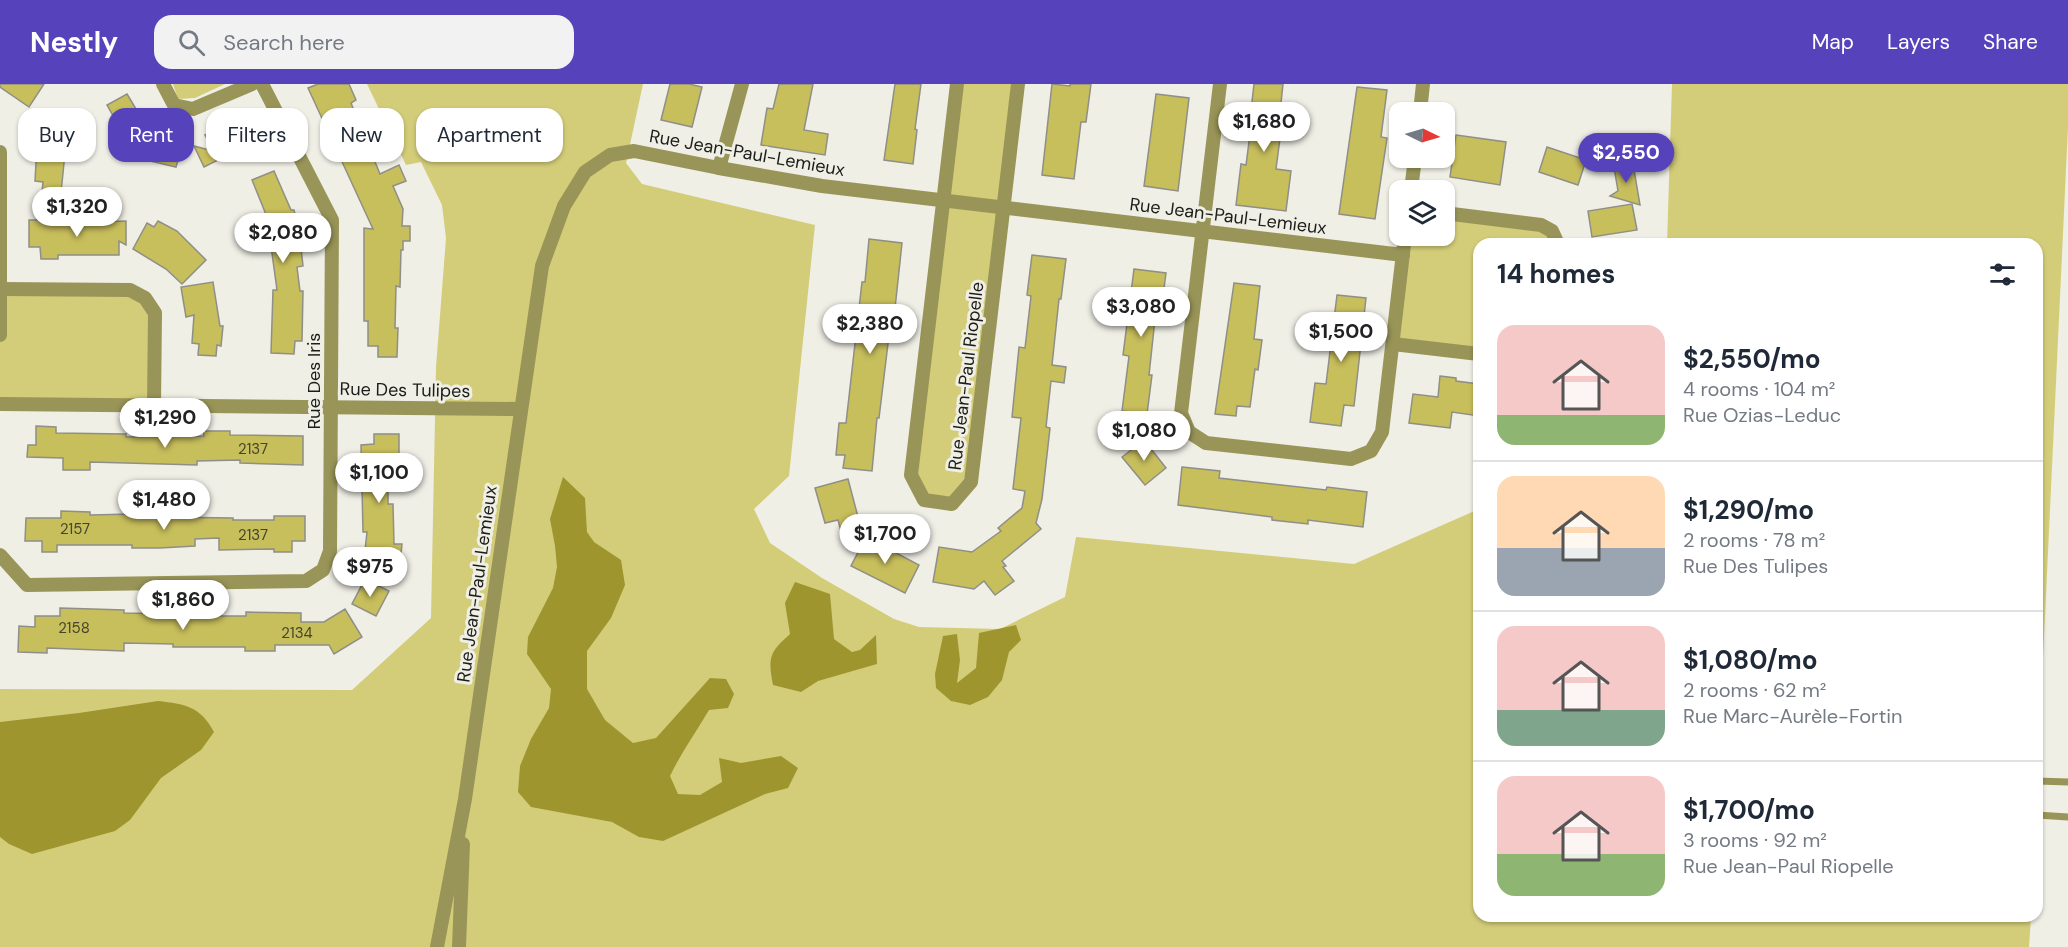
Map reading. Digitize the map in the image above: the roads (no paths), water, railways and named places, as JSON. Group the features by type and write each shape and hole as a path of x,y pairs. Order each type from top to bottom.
{"street":[{"path":"163,84 174,105 193,109 252,84"},
{"name":"Rue Des Iris","path":"0,555 27,585 306,581 323,570 330,551 332,220 262,84"},
{"path":"719,168 742,84"},
{"name":"Rue Jean-Paul Riopelle","path":"957,84 910,475 924,500 951,504 971,482 1018,84"},
{"path":"1220,84 1181,413 1189,432 1206,443 1351,459 1371,451 1382,432 1404,246"},
{"path":"1421,102 1423,84"},
{"name":"Rue Jean-Paul-Lemieux","path":"438,947 465,800 542,266 564,206 585,172 610,155 634,151 822,186 1403,255"},
{"path":"0,152 0,335"},
{"path":"1455,214 1541,225 1552,231 1555,238"},
{"path":"0,289 130,290 145,298 155,313 154,406"},
{"path":"1393,344 1473,353"},
{"name":"Rue Des Tulipes","path":"0,404 521,409"},
{"name":"Rue Jean-Paul-Lemieux","path":"459,947 465,800"}],"lane":[{"path":"2043,781 2068,782"},
{"path":"2043,815 2068,817"}]}
